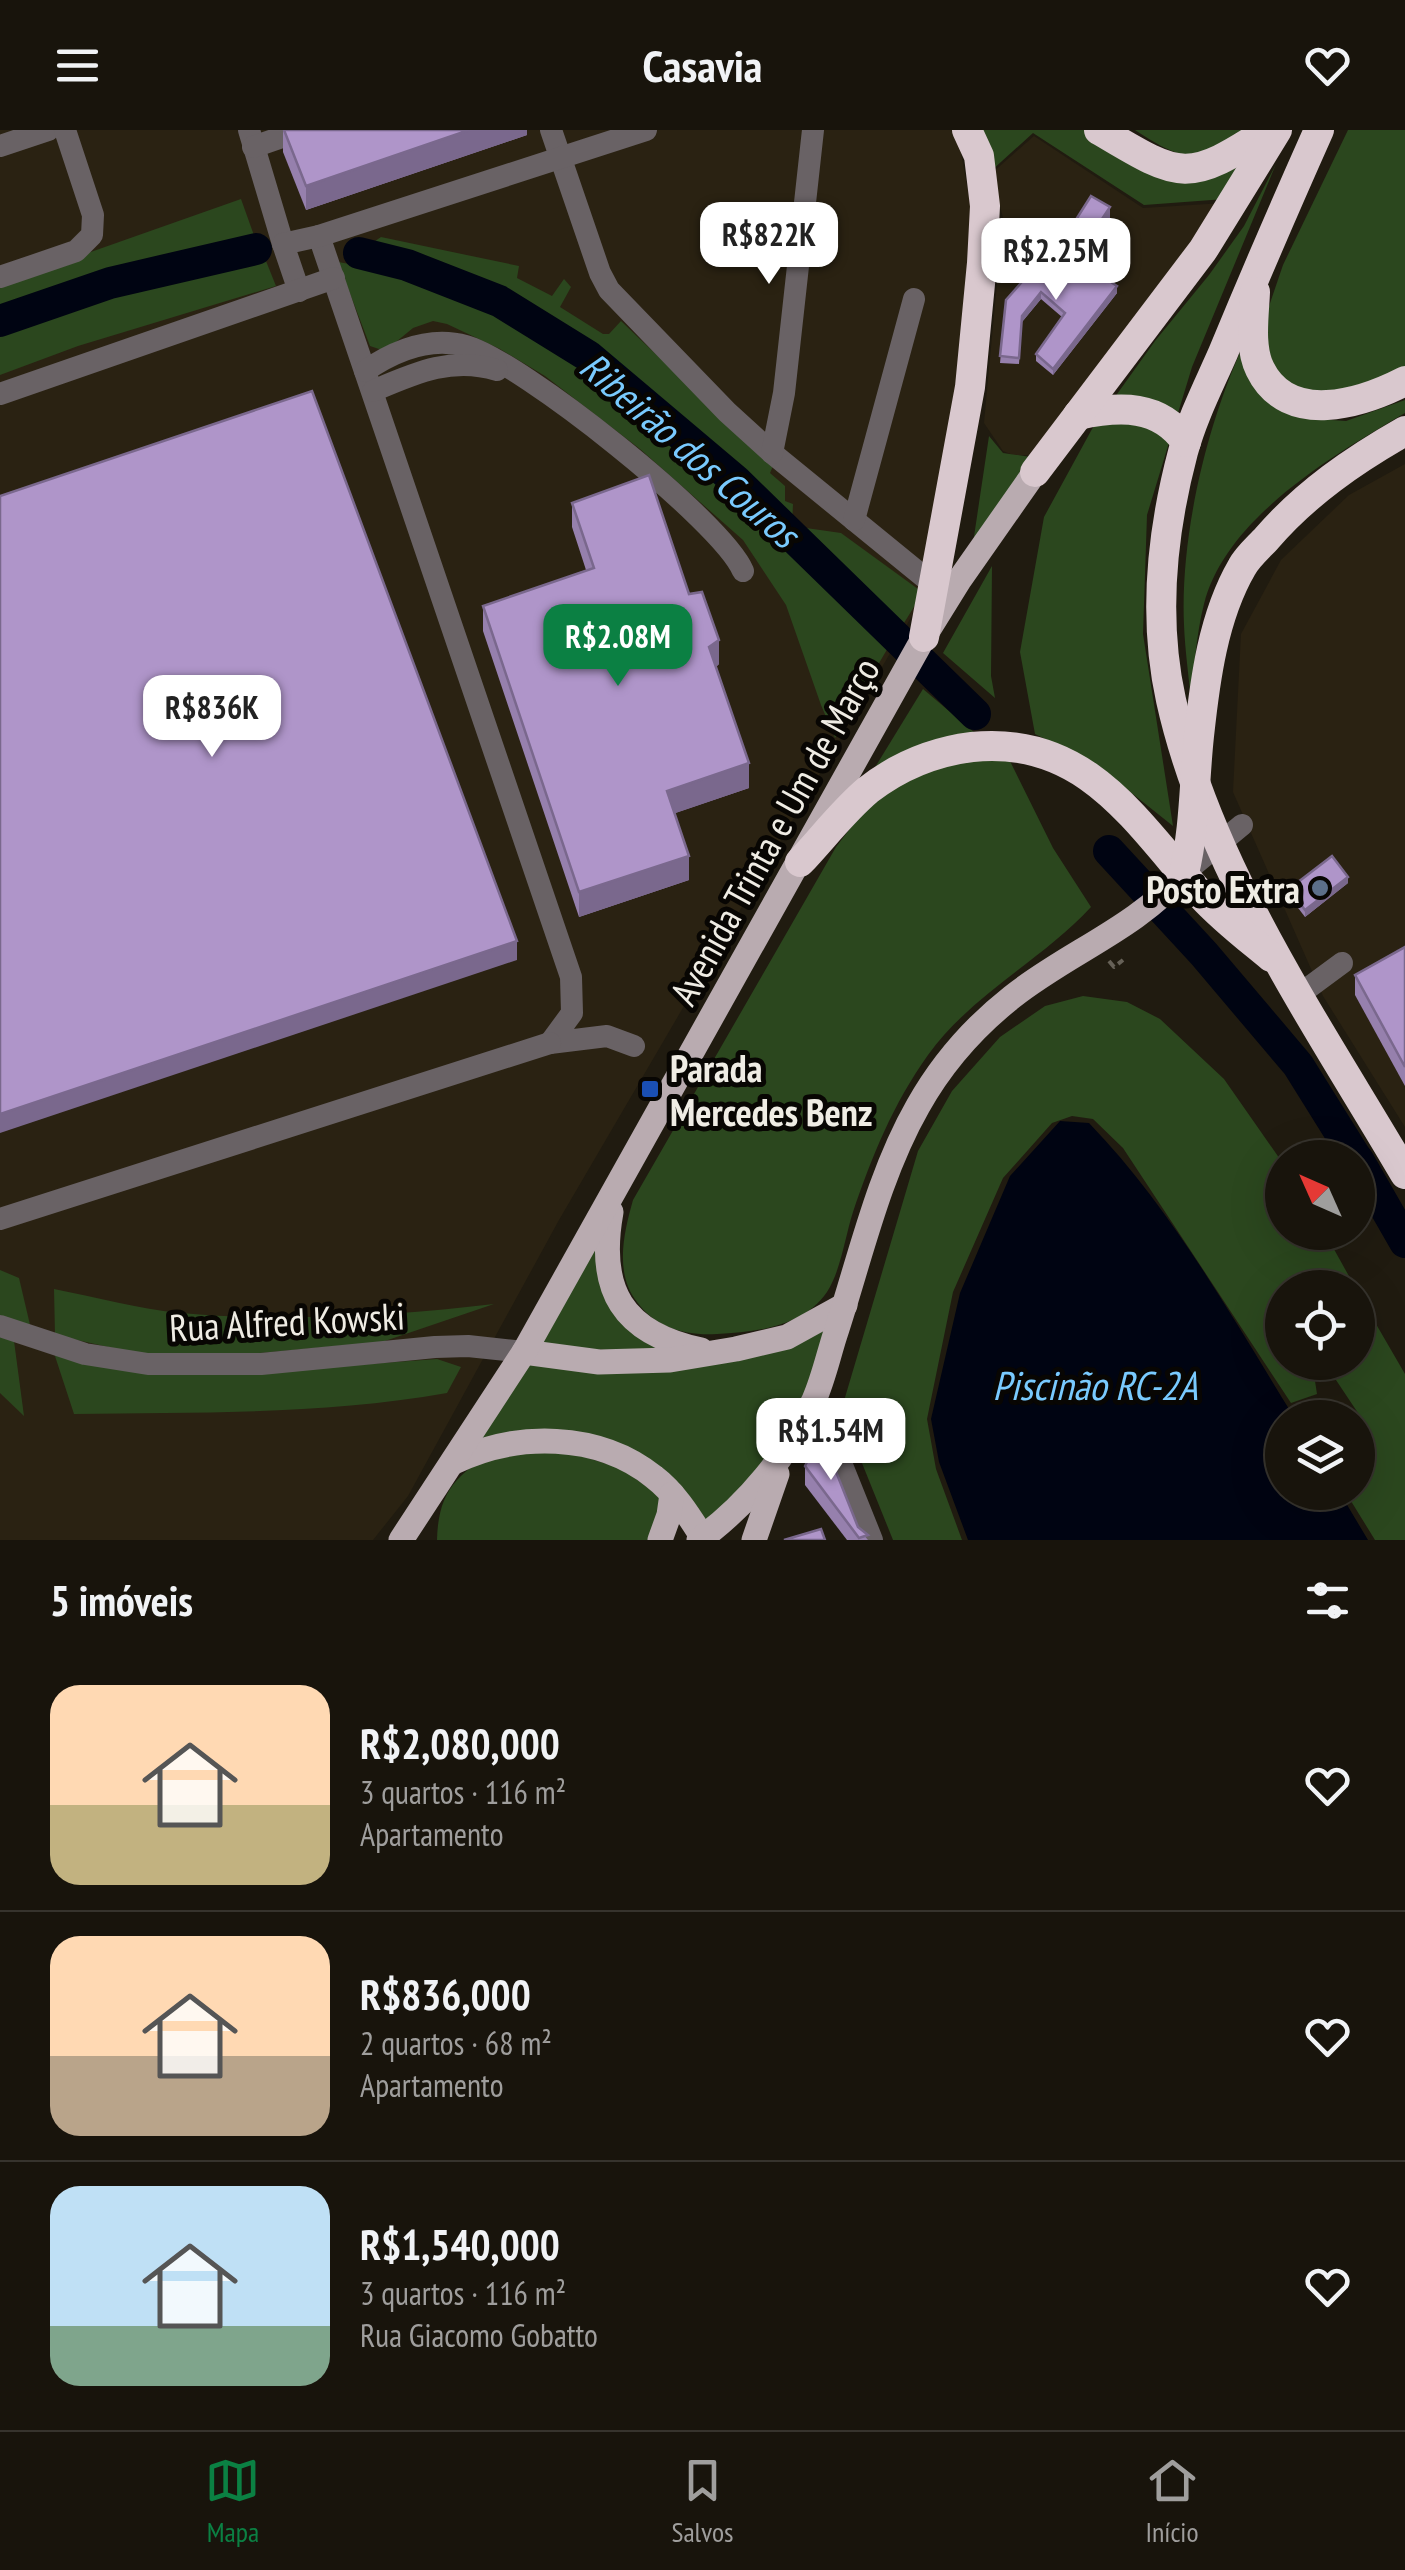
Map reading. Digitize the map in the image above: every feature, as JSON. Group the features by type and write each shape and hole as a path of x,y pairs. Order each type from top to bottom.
{"highway":[{"path":"922,642 970,388 982,263 985,206 979,156 968,130"},
{"path":"1100,130 1165,168 1178,170 1210,165 1269,130"},
{"path":"1034,472 1203,250 1277,130"},
{"path":"1277,962 1232,834 1195,779 1170,697 1161,613 1165,536 1186,442 1256,271 1320,130"},
{"path":"1256,271 1254,345 1258,367 1284,396 1309,405 1342,405 1405,381"},
{"path":"1078,414 1121,408 1151,412 1175,426 1186,442"},
{"path":"1178,879 1193,832 1204,692 1216,630 1242,566 1294,506 1364,454 1405,430"},
{"path":"800,862 866,792 920,758 950,750 1014,746 1050,755 1091,776 1124,805 1178,879 1277,962 1300,994 1405,1174"}],"main road":[{"name":"Avenida Trinta e Um de Março","path":"401,1540 524,1352 922,642 1034,472"},
{"path":"754,1540 782,1457 814,1398 900,1141 936,1078 966,1041 1013,996 1137,915 1178,879"},
{"path":"614,1196 606,1240 612,1289 622,1305 664,1340 711,1352"},
{"path":"524,1352 599,1362 634,1362 711,1352 787,1336 845,1305"},
{"path":"453,1463 510,1442 555,1441 626,1459 656,1478 672,1494 702,1539 753,1492 782,1457"},
{"path":"660,1540 666,1529 672,1494"},
{"path":"428,1540 429,1502"}],"street":[{"path":"0,146 48,130"},
{"path":"0,277 76,251 92,235 93,215 65,130"},
{"path":"299,291 251,138 302,130"},
{"path":"551,130 609,290 772,453 935,586"},
{"path":"283,244 319,236 646,130"},
{"path":"772,453 784,393 813,130"},
{"path":"319,236 572,977 572,1013 550,1043"},
{"path":"0,394 334,278"},
{"path":"854,520 914,299"},
{"path":"436,343 464,345 495,358 541,388 657,480 724,541 743,571 714,550 644,478 546,399 494,369 460,362 369,381 383,359 411,347 436,343"},
{"path":"1178,879 1232,834"},
{"path":"1300,994 1342,963"},
{"path":"0,1219 550,1043 608,1036 634,1046"},
{"name":"Rua Alfred Kowski","path":"0,1326 85,1354 148,1364 260,1364 434,1347 524,1352"},
{"path":"814,1398 872,1540"}],"path":[{"path":"1106,957 1114,966 1123,960"}],"shaded area":[{"path":"0,130 952,130 959,142 972,213 969,300 920,602 559,1220 408,1496 373,1540 0,1540"},
{"path":"1034,136 1143,208 1224,203 1038,455 1013,455 1003,451 984,423 1003,218 992,173"},
{"path":"1405,464 1405,1127 1323,996 1233,792 1241,634 1281,560 1349,495"}],"green space":[{"path":"980,130 1086,130 1160,173 1255,155 1225,199 1144,205 1033,133 991,171"},
{"path":"1135,130 1257,130 1208,153 1184,155"},
{"path":"1348,130 1405,130 1405,372 1312,397 1273,371 1263,324 1283,265"},
{"path":"1276,164 1192,367 1147,515 1143,634 1173,826 1094,763 1035,734 1020,652 1044,517 1092,429 1244,226"},
{"path":"241,199 256,241 107,276 0,314 0,284"},
{"path":"381,237 519,266 517,278 552,296 564,279 571,287 560,307 603,334 609,334 621,321 773,466 770,473 785,486 785,501 793,504 792,526 841,533 918,589 917,602 899,631 742,482 593,355 499,294 411,260 365,248"},
{"path":"264,256 276,286 78,346 0,375 0,332 108,293"},
{"path":"338,262 408,274 497,308 589,366 734,492 892,641 835,738 786,605 743,540 640,449 545,376 500,349 433,321 413,328 385,351 370,346"},
{"path":"1242,348 1301,418 1346,421 1405,400 1405,413 1316,469 1259,516 1235,543 1216,573 1204,604 1191,702 1184,591 1191,520 1217,413"},
{"path":"989,436 1003,453 1031,457 972,550"},
{"path":"992,566 991,676 995,698 943,653"},
{"path":"923,689 975,733 874,769"},
{"path":"1007,755 1053,848 1091,907 965,1014 928,1055 884,1131 853,1212 836,1274 817,1304 792,1320 747,1332 694,1334 662,1324 637,1302 625,1278 624,1239 633,1200 836,847 871,801 908,773"},
{"path":"1083,996 1127,1002 1160,1019 1224,1079 1267,1140 1265,1250 1334,1250 1346,1270 1265,1270 1265,1364 1123,1148 1093,1119 1072,1116 1052,1123 1003,1178 953,1292 927,1419 936,1469 962,1540 893,1540 841,1411 918,1151 952,1091 1000,1037 1045,1006"},
{"path":"602,1227 608,1287 696,1352 535,1348"},
{"path":"0,1270 19,1278 31,1329 0,1315"},
{"path":"54,1289 133,1306 219,1316 378,1314 494,1304 382,1342 237,1355 148,1356 55,1335"},
{"path":"1375,1322 1405,1374 1405,1540 1375,1540 1356,1510 1375,1510 1375,1400 1349,1400 1336,1380 1375,1380"},
{"path":"833,1323 817,1367 772,1456 705,1527 630,1451 467,1449 528,1356 593,1367"},
{"path":"0,1336 14,1341 24,1416 0,1393"},
{"path":"54,1353 260,1372 437,1359 461,1367 447,1393 401,1400 261,1411 74,1414"},
{"path":"1276,1380 1316,1380 1317,1394 1289,1400"},
{"path":"501,1450 572,1453 623,1469 663,1499 651,1540 437,1540 441,1508 453,1484 473,1466"}],"water":[{"name":"Piscinão RC-2A","path":"1060,1121 1089,1123 1174,1227 1265,1371 1265,1380 1271,1380 1283,1400 1265,1400 1265,1510 1350,1510 1368,1540 968,1540 939,1462 931,1419 960,1293 1010,1176"}],"building":[{"path":"284,130 469,130 306,186"},
{"path":"1091,196 1110,207 1096,228 1077,218"},
{"path":"1056,243 1094,276 1097,273 1117,286 1053,369 1036,354 1065,313 1041,292 1022,316 1019,358 1000,356 1006,300"},
{"path":"312,391 517,941 0,1114 0,496"},
{"path":"649,475 689,594 702,592 719,640 709,647 749,763 667,791 689,856 579,892 483,606 594,568 572,503"},
{"name":"Posto Extra","path":"1332,856 1348,877 1305,910 1289,889"},
{"path":"1405,947 1405,1067 1355,975"},
{"path":"821,1434 858,1527 868,1535 859,1538 805,1466"},
{"path":"821,1529 825,1540 784,1540"}],"waterway":[{"name":"Ribeirão dos Couros","path":"0,321 110,283 256,249"},
{"name":"Ribeirão dos Couros","path":"359,253 407,265 499,301 588,356 736,481 975,714"},
{"name":"Ribeirão dos Couros","path":"1109,851 1204,954 1298,1065 1345,1140"},
{"name":"Ribeirão dos Couros","path":"1375,1190 1405,1242"}],"place":[{"name":"Posto Extra","path":"1320,888"},
{"name":"Parada Mercedes Benz","path":"650,1089"}]}
